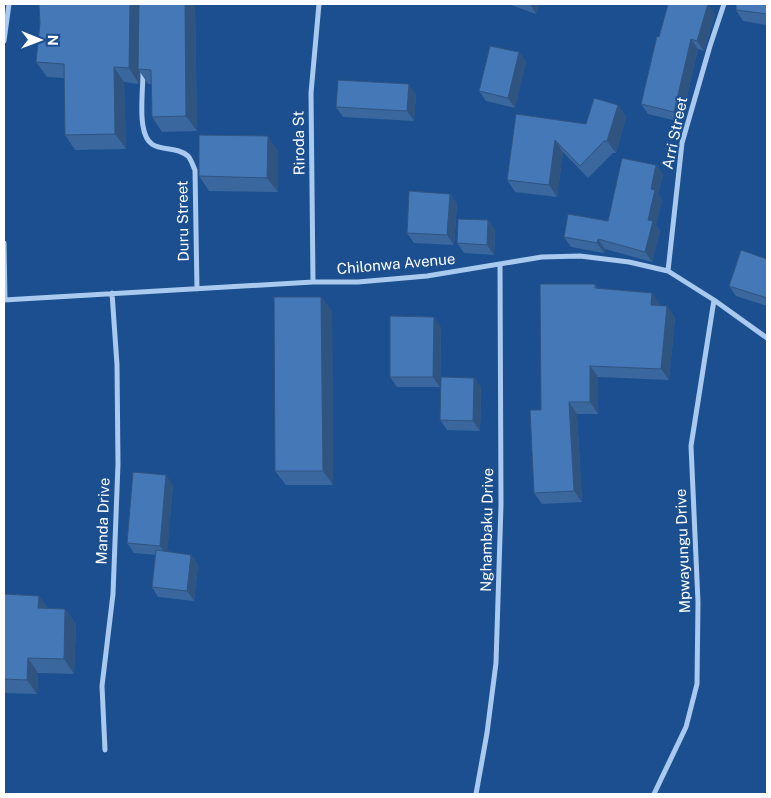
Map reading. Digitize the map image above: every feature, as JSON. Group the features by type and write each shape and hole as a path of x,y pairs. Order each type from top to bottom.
{"street":[{"path":"4,41 9,4"},
{"name":"Riroda St","path":"313,282 311,93 319,4"},
{"name":"Arri Street","path":"668,271 682,143 724,4"},
{"name":"Duru Street","path":"144,60 142,127 148,140 157,148 175,150 189,157 195,170 197,289"},
{"path":"4,243 4,300"},
{"name":"Chilonwa Avenue","path":"4,300 313,282 358,282 426,276 542,257 580,256 628,262 668,271 714,300 767,338"},
{"name":"Nghambaku Drive","path":"476,794 487,734 496,663 501,505 500,264"},
{"name":"Manda Drive","path":"105,750 102,686 113,594 118,464 117,365 112,293"},
{"name":"Mpwayungu Drive","path":"654,794 686,727 698,684 698,602 690,446 714,300"}],"building":[{"path":"39,4 130,4 129,68 114,67 115,134 65,135 64,64 36,62 40,23"},
{"path":"139,4 185,4 186,116 152,117 151,70 138,69"},
{"path":"668,4 708,4 697,41 691,39 674,112 641,104 657,36 659,37"},
{"path":"736,4 767,4 767,14 736,10"},
{"path":"490,46 519,52 508,98 479,91"},
{"path":"338,80 409,84 407,111 336,107"},
{"path":"594,98 618,105 607,141 604,141 580,166 555,140 549,185 507,180 516,114 586,124"},
{"path":"199,135 268,136 267,178 199,176"},
{"path":"622,158 656,165 651,189 655,190 648,220 653,221 645,252 598,239 597,243 564,237 568,214 608,221"},
{"path":"409,191 450,194 447,235 407,233"},
{"path":"458,219 488,220 487,245 457,243"},
{"path":"741,250 767,259 767,298 729,286"},
{"path":"540,284 595,284 595,288 652,293 651,305 667,306 661,369 590,366 590,402 569,402 574,491 534,493 530,410 541,410"},
{"path":"274,297 321,297 323,471 275,471"},
{"path":"390,316 434,317 433,377 390,377"},
{"path":"441,377 474,378 473,421 440,420"},
{"path":"133,472 166,475 160,546 127,543"},
{"path":"156,550 191,555 187,591 152,587"},
{"path":"4,594 39,596 38,608 65,609 64,659 28,658 27,680 4,679"}]}
